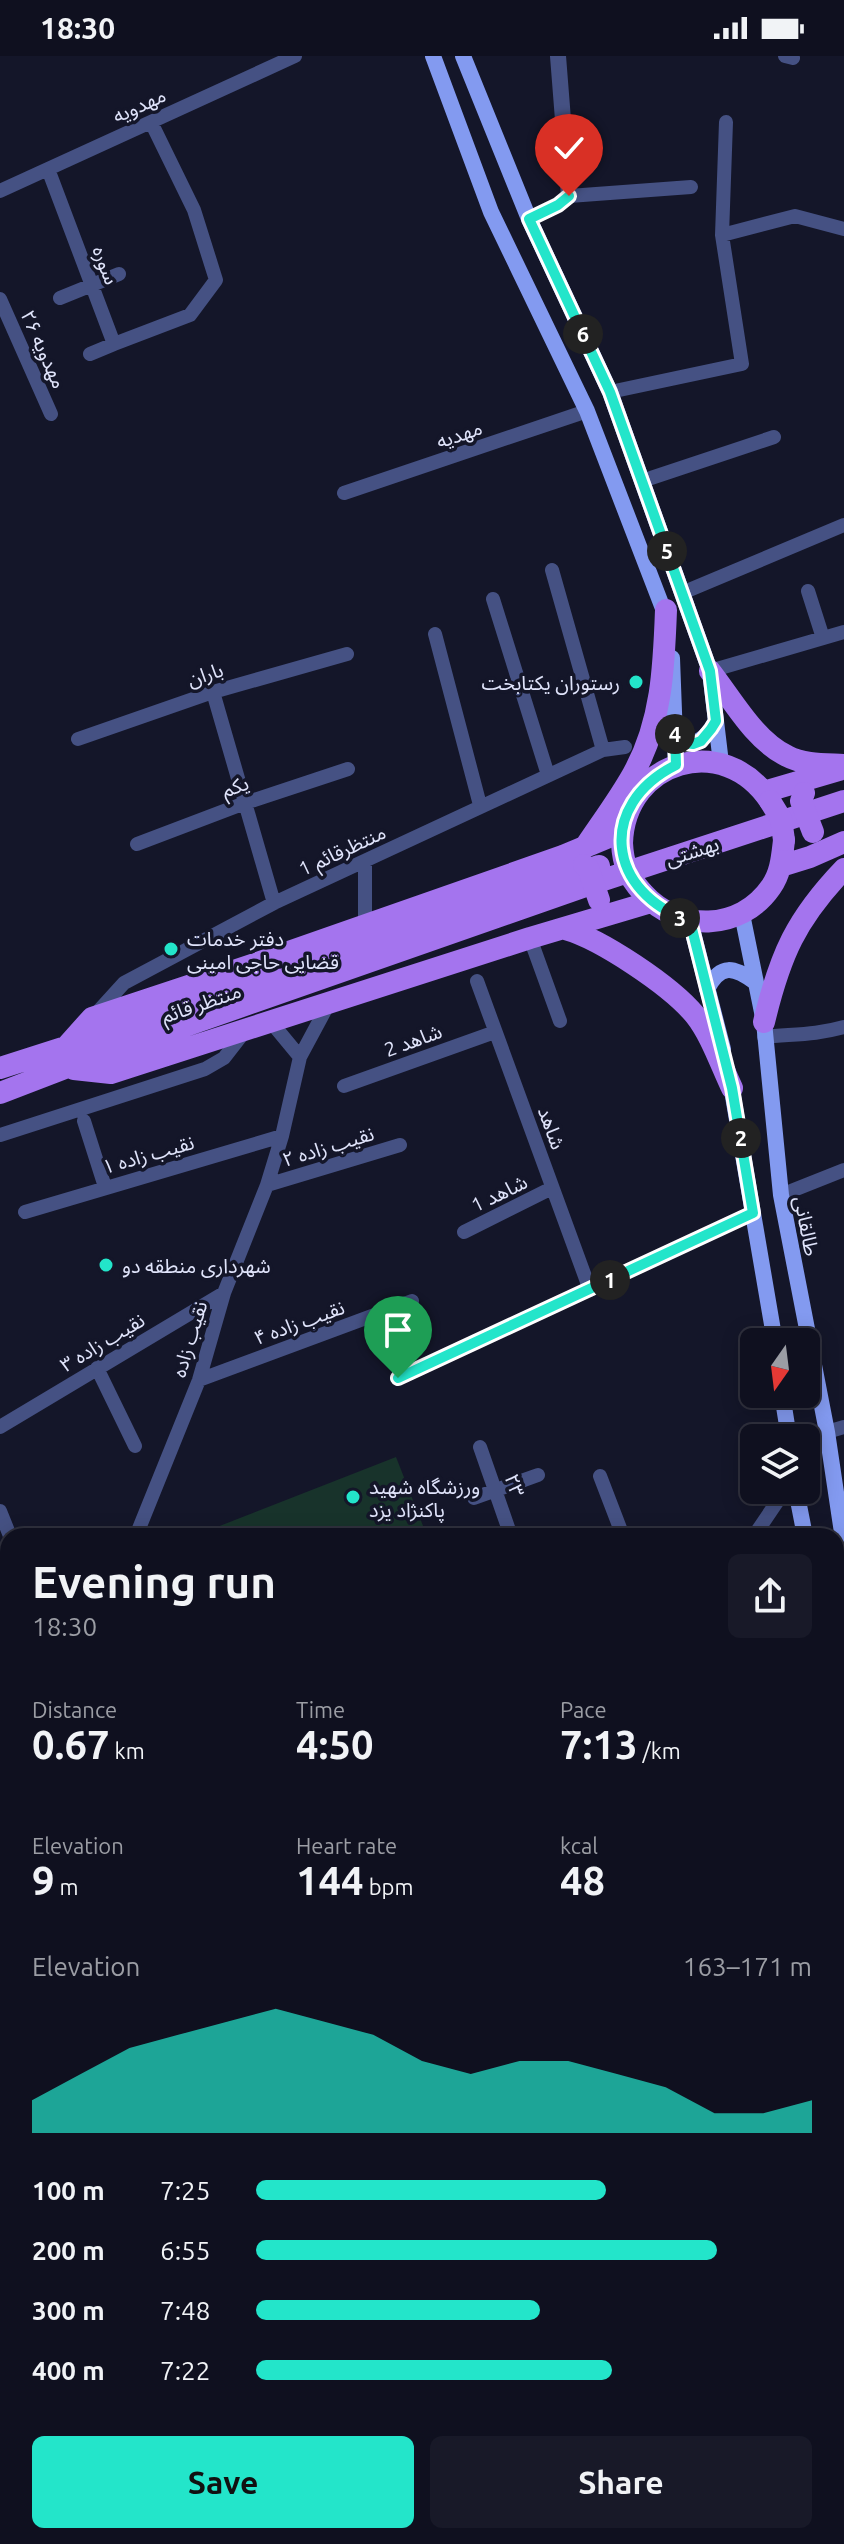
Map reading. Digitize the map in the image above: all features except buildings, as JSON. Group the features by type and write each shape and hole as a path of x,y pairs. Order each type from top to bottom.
{"main road":[{"path":"433,56 491,212 587,411 666,610 672,653 676,765"},
{"path":"463,56 529,219 610,392 710,671 721,763"},
{"path":"574,926 594,913 599,900 585,856 634,772 653,725 664,674 666,610"},
{"path":"710,671 766,741 787,756 844,767"},
{"path":"675,734 685,743 693,744 707,737 716,721"},
{"path":"698,760 721,763 745,774 767,796 781,819 784,840 781,866 759,902 742,914 716,921 690,921 669,914 647,897 630,878 623,861 628,809 640,790 656,775 676,765 698,760"},
{"path":"767,796 810,785 844,767"},
{"path":"810,785 801,801 813,832 817,838 830,844 844,842"},
{"name":"بهشتی","path":"537,887 844,786"},
{"name":"بهشتی","path":"496,919 588,885 844,801"},
{"path":"623,837 585,856 563,856 92,1018 66,1058 111,1073 574,926 647,897"},
{"path":"781,866 844,842"},
{"path":"764,1030 775,976 793,933 824,889 844,869"},
{"name":"منتظر قائم","path":"0,1093 66,1058 537,887"},
{"name":"طالقانی","path":"742,914 764,1030 781,1195 841,1500 843,1528"},
{"name":"منتظر قائم","path":"0,1068 66,1058 496,919"},
{"path":"690,921 732,1088 773,1328"},
{"path":"574,926 666,986 696,1016 732,1088"},
{"path":"707,989 713,977 723,970 739,970 755,982"},
{"path":"799,1504 803,1528"}],"street":[{"name":"مهدویه","path":"0,191 295,56"},
{"path":"558,56 569,196"},
{"path":"90,354 190,315 216,280 194,210 151,122"},
{"path":"610,392 742,364 722,235 726,122"},
{"name":"سوره","path":"48,169 114,344"},
{"path":"529,219 569,196 691,187"},
{"path":"722,235 795,216 844,229"},
{"path":"60,298 119,274"},
{"name":"مهدویه ۲۶","path":"0,299 51,414"},
{"name":"مهديه","path":"344,493 587,411"},
{"path":"642,481 774,437"},
{"path":"682,593 844,525"},
{"path":"552,570 603,750"},
{"path":"808,591 823,638"},
{"path":"493,599 548,775"},
{"path":"710,671 844,632"},
{"path":"435,634 480,805"},
{"name":"باران","path":"78,739 213,692 347,654"},
{"path":"213,692 274,903"},
{"name":"منتظرقائم 1","path":"92,1018 124,983 274,903 603,750 625,747"},
{"name":"یکم","path":"137,844 245,803 348,769"},
{"path":"365,863 365,924"},
{"path":"530,938 560,1021"},
{"name":"شاهد","path":"477,981 590,1290"},
{"name":"نقیب زاده","path":"139,1528 199,1380 224,1293 267,1185 300,1057 329,1003"},
{"path":"271,1022 300,1057"},
{"path":"764,1030 814,1036 844,1027"},
{"path":"0,1135 205,1069 224,1058 247,1029"},
{"name":"شاهد 2","path":"344,1086 495,1032"},
{"path":"84,1121 105,1187"},
{"name":"نقیب زاده ۱","path":"25,1212 282,1136"},
{"name":"نقیب زاده ۲","path":"267,1185 400,1145"},
{"path":"781,1195 844,1170"},
{"name":"شاهد 1","path":"464,1232 552,1188"},
{"path":"398,1378 753,1213"},
{"name":"نقیب زاده ۳","path":"0,1427 224,1293"},
{"name":"نقیب زاده ۴","path":"199,1380 412,1301"},
{"path":"97,1368 135,1446"},
{"path":"827,1432 844,1427"},
{"name":"۲۳","path":"480,1447 508,1528"},
{"path":"474,1498 538,1475"},
{"path":"600,1476 620,1528"},
{"path":"759,1528 776,1504"}],"green space":[{"name":"ورزشگاه شهید پاکنژاد یزد","path":"396,1457 424,1528 214,1528"}],"place":[{"name":"رستوران یکتابخت","path":"636,682"},
{"name":"دفتر خدمات قضایی حاجی امینی","path":"171,949"},
{"name":"شهرداری منطقه دو","path":"106,1265"},
{"name":"ورزشگاه شهید پاکنژاد یزد","path":"353,1497"}],"route":[{"path":"398,1378 753,1213 732,1088 690,921 669,914 651,902 630,878 623,861 623,831 628,809 640,790 656,775 676,765 675,734 685,743 693,744 707,737 716,721 710,671 610,392 529,219 569,196"}]}
